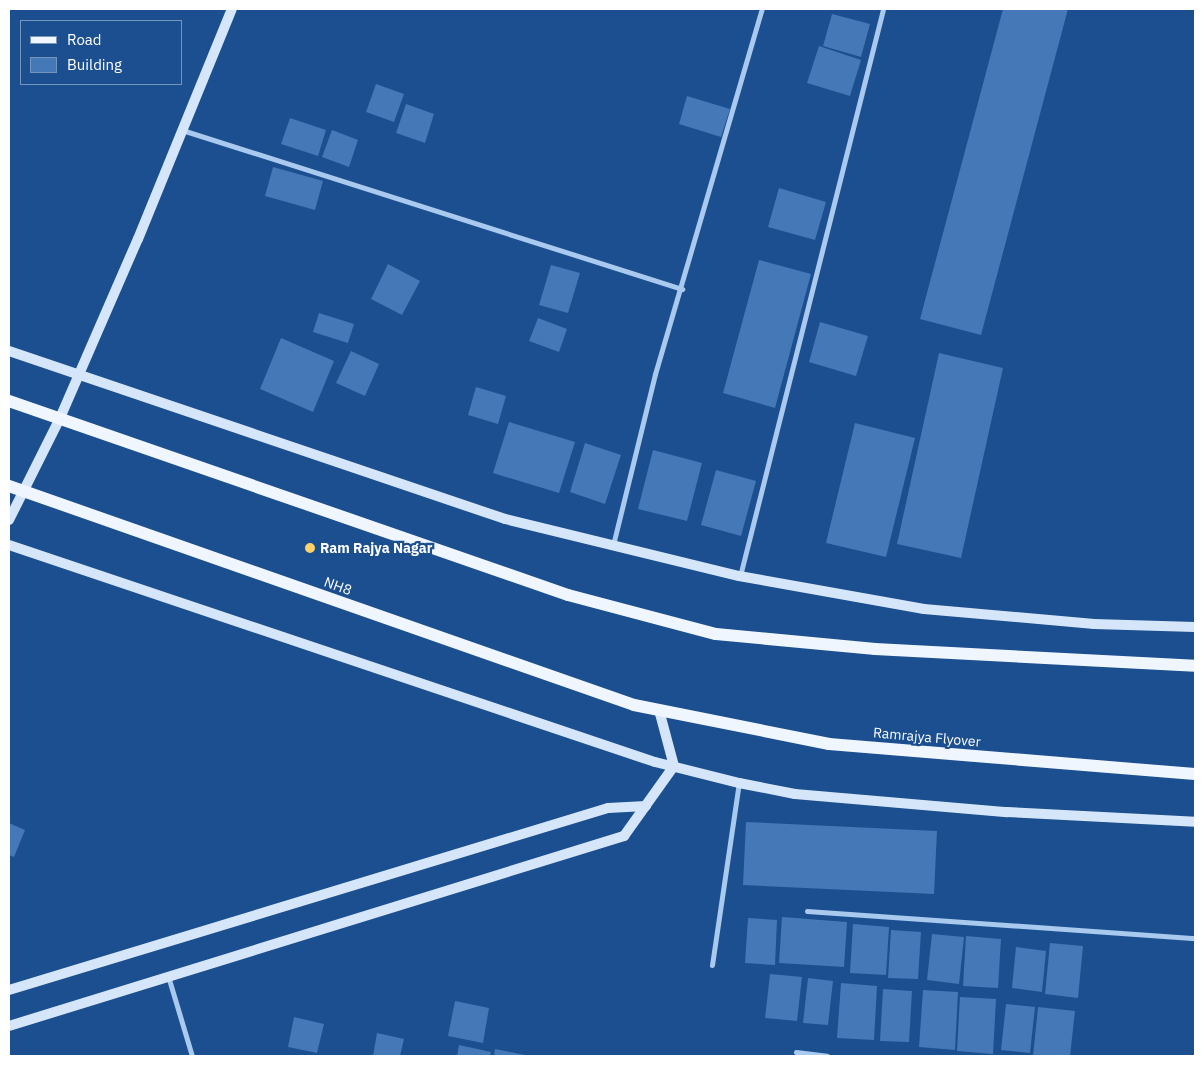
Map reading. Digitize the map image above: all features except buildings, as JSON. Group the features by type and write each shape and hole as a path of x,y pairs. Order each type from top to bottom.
{"main road":[{"path":"9,401 568,595 716,634 875,649 1195,666"},
{"name":"NH8","path":"9,486 434,636 634,704 659,710"},
{"name":"Ramrajya Flyover","path":"659,710 829,744 1195,774"}],"street":[{"path":"9,520 60,418 138,239 180,130 232,9"},
{"path":"613,546 655,374 682,288 762,9"},
{"path":"740,576 883,9"},
{"path":"180,130 682,288"},
{"path":"9,351 505,519 740,576 924,608 1094,624 1195,627"},
{"path":"9,545 656,762 742,784 805,795 1007,812 1195,822"},
{"path":"9,1026 624,836 674,766 659,710"},
{"path":"712,965 742,784"},
{"path":"9,990 608,808 646,806"},
{"path":"807,911 1195,938"},
{"path":"168,976 192,1056"},
{"path":"796,1052 827,1056"}],"place":[{"name":"Ram Rajya Nagar","path":"310,548"}]}
